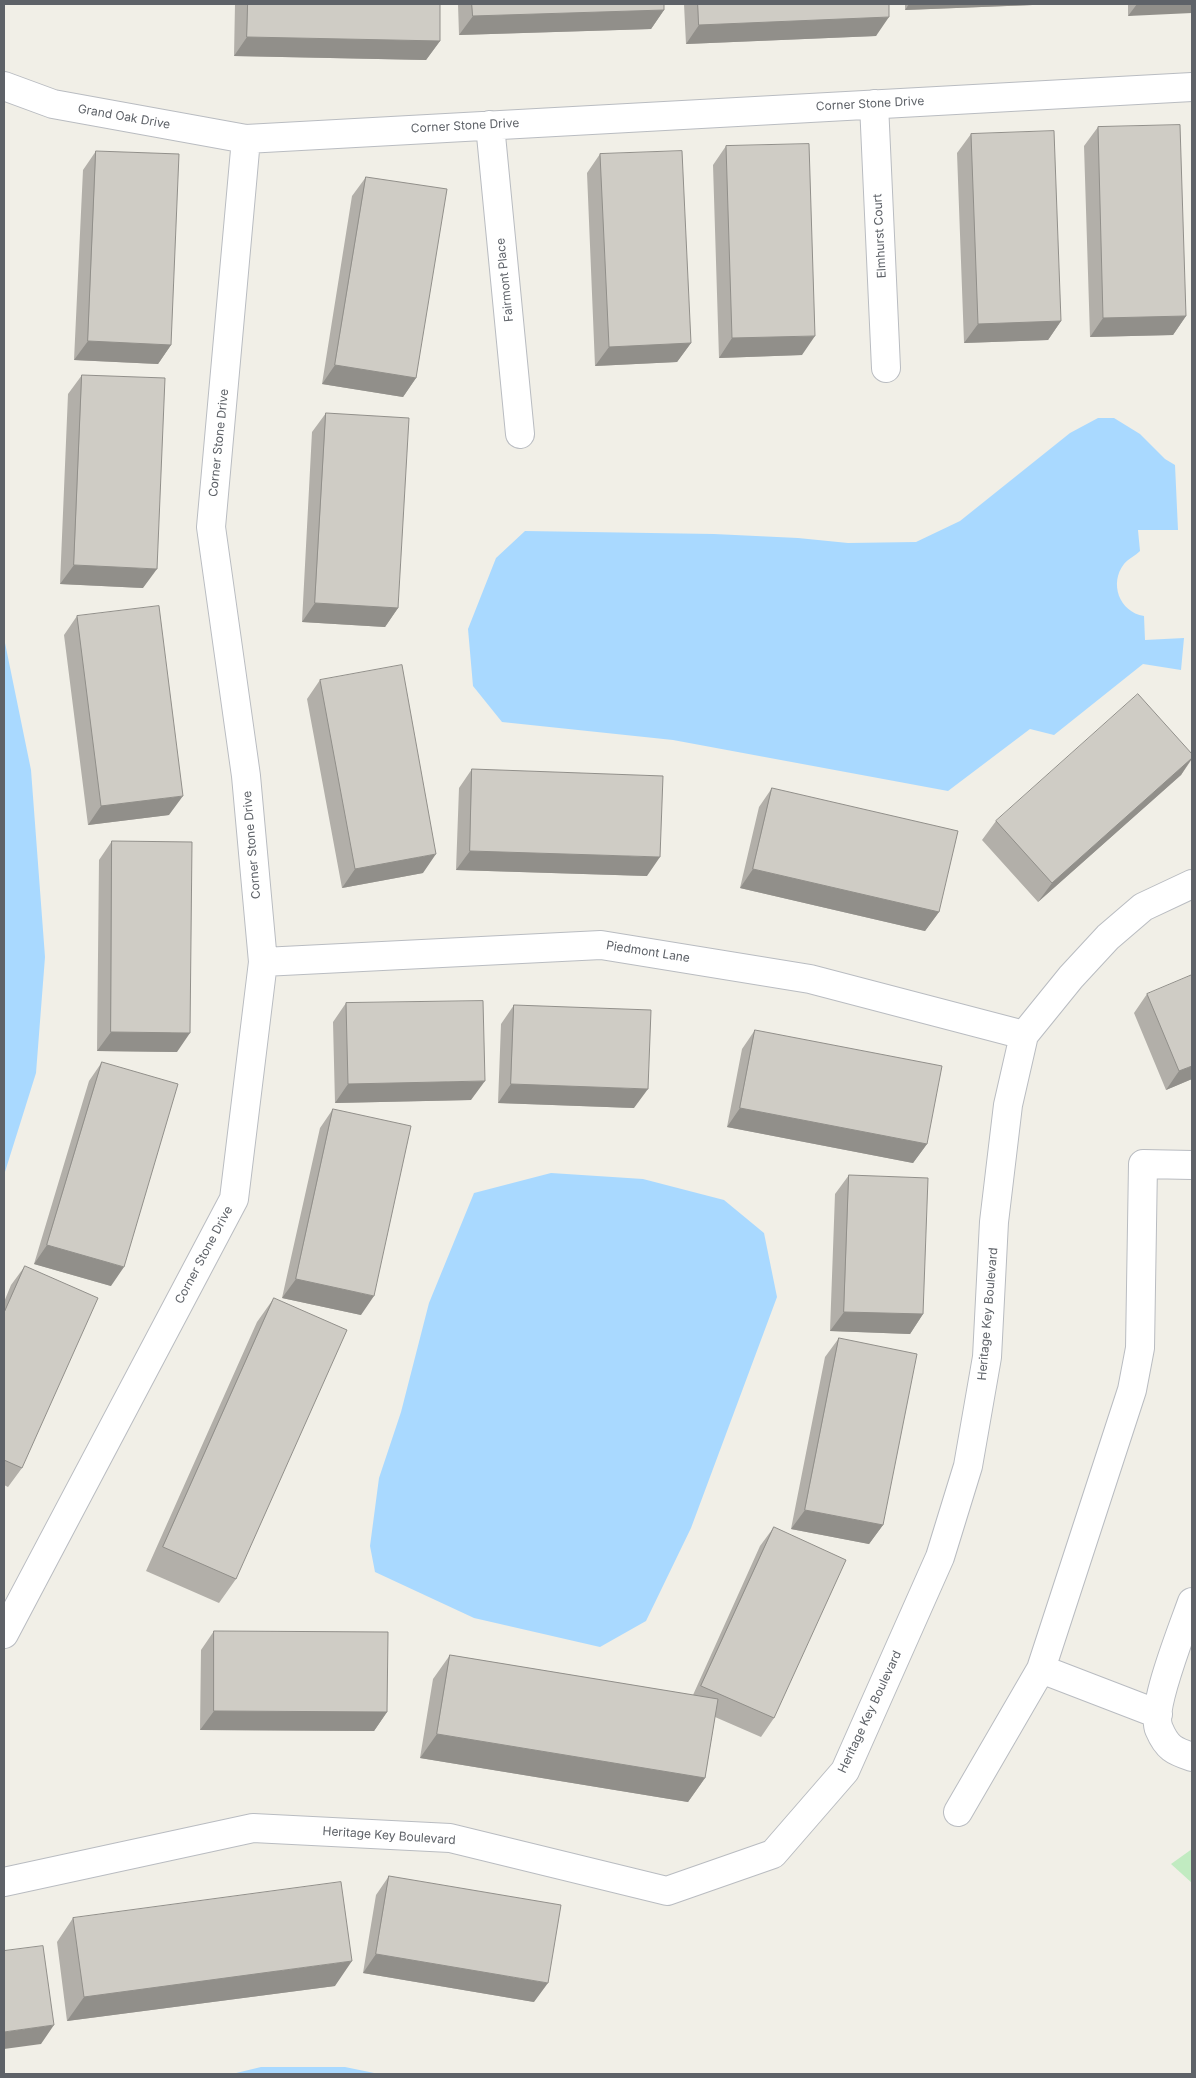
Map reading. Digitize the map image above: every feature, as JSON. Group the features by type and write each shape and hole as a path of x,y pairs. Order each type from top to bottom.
{"street":[{"name":"Grand Oak Drive","path":"4,86 53,104 246,139"},
{"name":"Corner Stone Drive","path":"4,1634 234,1199 263,962 246,776 211,527 246,139 1192,87"},
{"name":"Elmhurst Court","path":"874,104 886,368"},
{"name":"Fairmont Place","path":"490,125 520,434"},
{"name":"Heritage Key Boulevard","path":"4,1882 253,1828 450,1838 667,1890 773,1854 845,1771 940,1557 966,1475 987,1357 994,1222 1008,1105 1024,1035 1071,977 1108,937 1143,907 1192,884"},
{"name":"Piedmont Lane","path":"263,962 601,945 810,979 1024,1035"},
{"path":"958,1812 1041,1669 1132,1390 1140,1348 1143,1164 1192,1166"},
{"path":"1192,1602 1159,1700 1158,1714 1158,1727 1172,1751 1192,1757"},
{"path":"1041,1669 1158,1714"}],"green space":[{"path":"1192,1849 1192,1883 1171,1864"}],"water":[{"path":"1098,418 1114,418 1140,434 1165,459 1175,465 1178,530 1138,530 1140,551 1124,564 1117,580 1117,588 1119,596 1128,609 1144,616 1145,640 1184,638 1181,670 1143,664 1054,735 1030,729 948,791 673,740 502,722 473,686 468,629 496,558 525,531 714,534 798,538 848,543 916,542 960,521 1070,433"},
{"path":"4,638 31,770 45,957 36,1073 4,1175"},
{"path":"551,1173 643,1179 724,1200 764,1233 777,1297 691,1528 646,1621 600,1647 474,1618 375,1572 370,1546 379,1478 401,1412 429,1303 474,1193"},
{"path":"261,2067 345,2067 379,2074 232,2074"}],"building":[{"path":"248,4 440,4 440,41 247,37"},
{"path":"472,4 664,4 664,10 473,16"},
{"path":"698,4 889,4 889,17 699,25"},
{"path":"1180,125 1186,316 1103,318 1098,127"},
{"path":"1054,131 1061,321 978,324 971,134"},
{"path":"809,144 815,336 732,338 726,146"},
{"path":"96,151 179,154 171,345 88,341"},
{"path":"682,151 691,343 609,347 600,154"},
{"path":"366,177 447,189 416,378 335,365"},
{"path":"82,375 165,378 157,569 74,565"},
{"path":"326,413 409,418 398,608 315,603"},
{"path":"159,606 183,796 101,806 77,616"},
{"path":"402,665 436,854 355,869 320,680"},
{"path":"1138,694 1192,754 1192,758 1052,883 996,821"},
{"path":"472,769 663,776 660,857 470,851"},
{"path":"772,788 958,831 939,912 753,869"},
{"path":"112,841 192,842 190,1033 111,1032"},
{"path":"1192,975 1192,1066 1179,1071 1147,994"},
{"path":"483,1001 485,1081 348,1084 346,1003"},
{"path":"514,1005 651,1010 648,1089 511,1084"},
{"path":"755,1030 942,1066 927,1144 740,1108"},
{"path":"102,1062 178,1084 124,1267 47,1245"},
{"path":"333,1109 411,1126 374,1296 296,1279"},
{"path":"849,1175 928,1178 923,1314 844,1312"},
{"path":"25,1266 98,1298 22,1468 4,1460 4,1313"},
{"path":"274,1298 347,1330 236,1579 163,1547"},
{"path":"839,1338 917,1354 883,1525 805,1510"},
{"path":"774,1527 846,1560 774,1718 701,1686"},
{"path":"214,1631 388,1632 387,1712 214,1711"},
{"path":"450,1655 718,1699 705,1778 437,1734"},
{"path":"389,1876 561,1905 548,1983 376,1954"},
{"path":"341,1882 352,1961 84,1997 73,1918"},
{"path":"43,1946 54,2025 4,2032 4,1951"}]}
